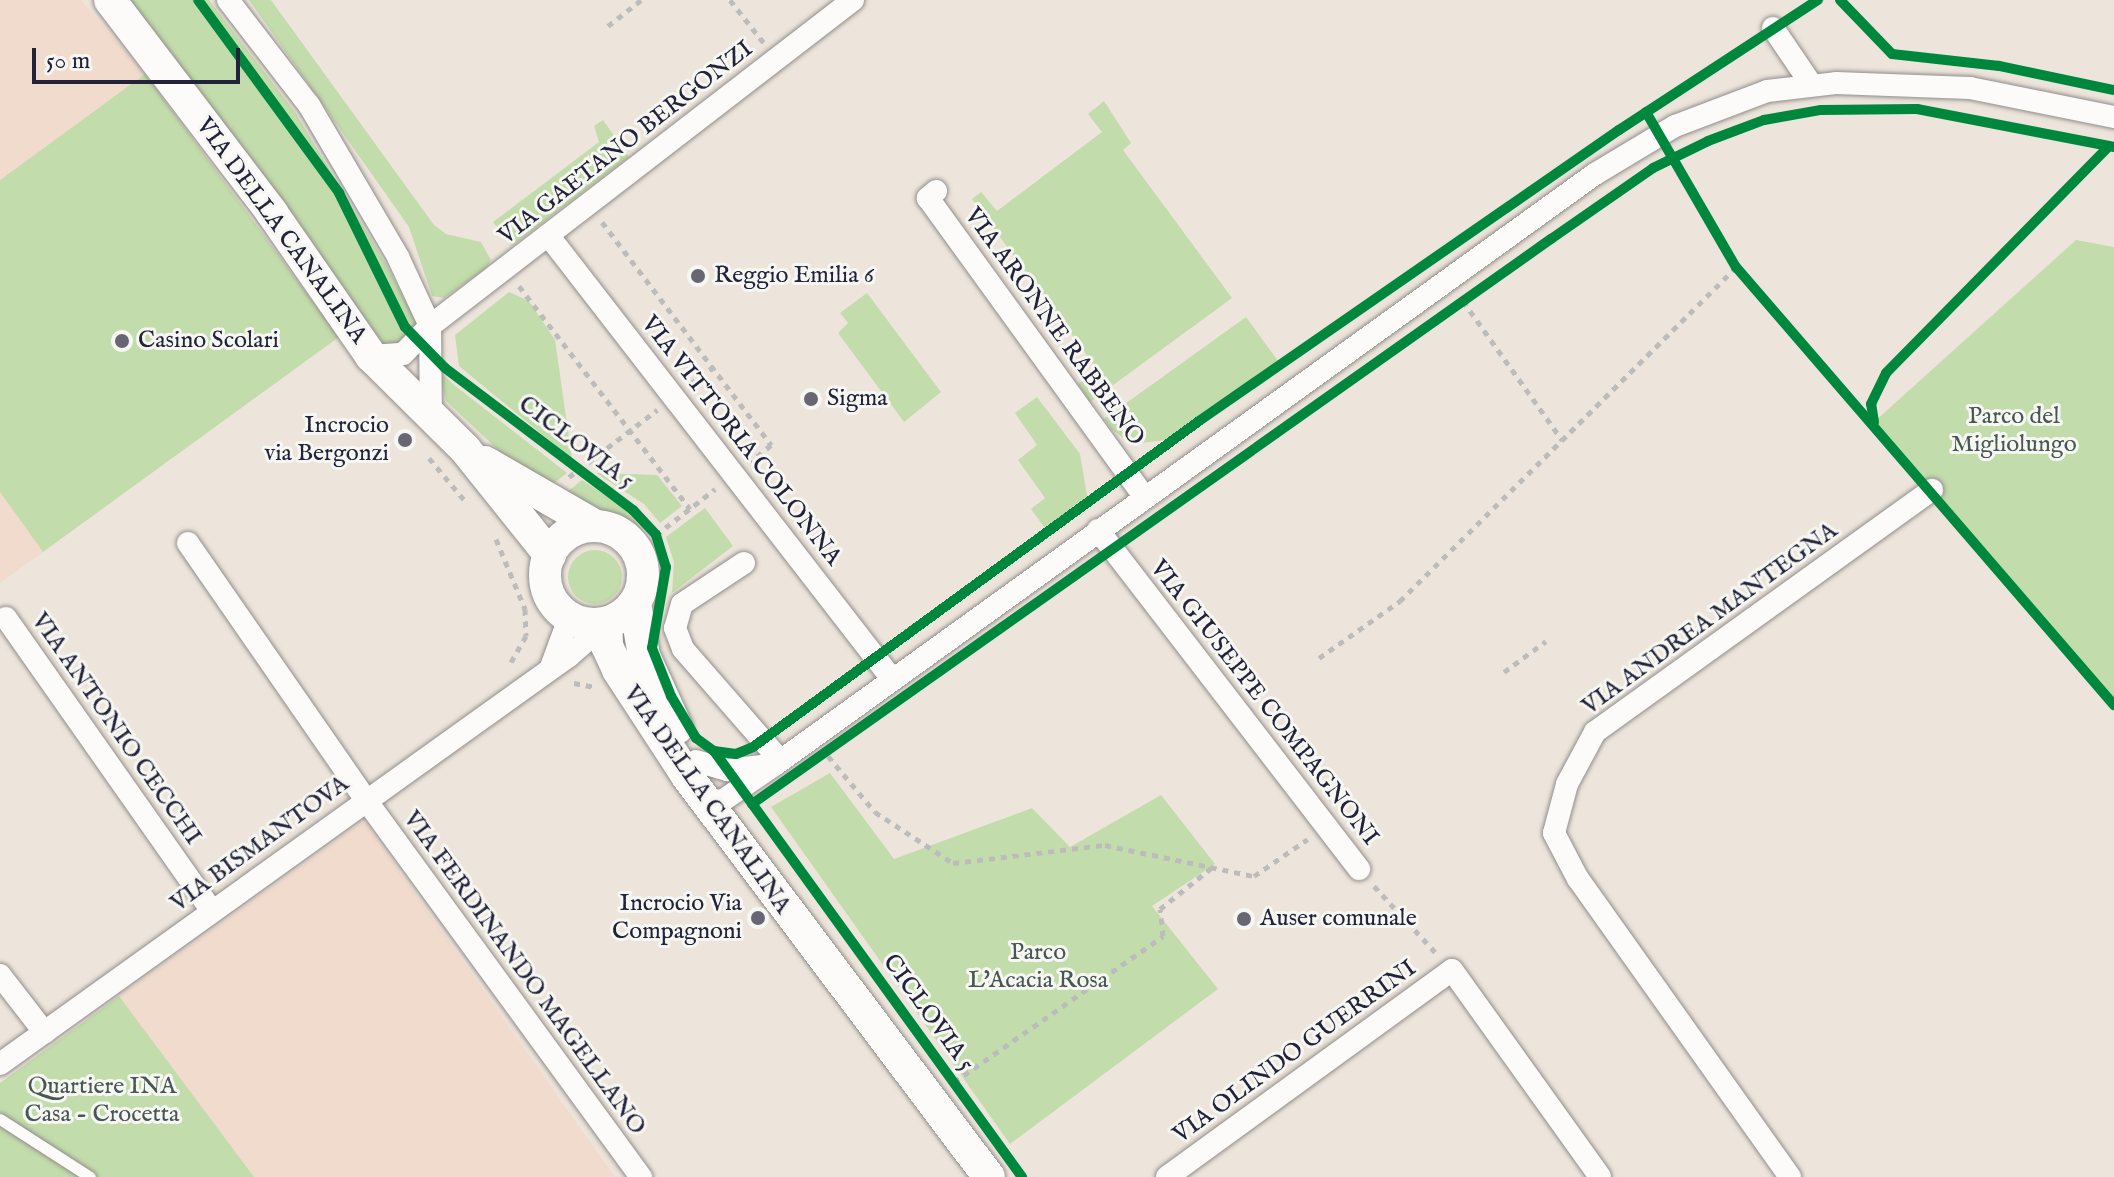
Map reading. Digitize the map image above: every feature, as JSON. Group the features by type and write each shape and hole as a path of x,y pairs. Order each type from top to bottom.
{"street":[{"name":"VIA DELLA CANALINA","path":"110,0 272,213 371,356 465,449 550,555"},
{"path":"228,0 309,105 398,257 430,326 431,416"},
{"name":"VIA GAETANO BERGONZI","path":"371,356 403,354 430,326 853,0"},
{"path":"1773,28 1811,84"},
{"path":"715,800 778,762 1595,174 1675,126 1720,106 1811,84 1970,88 2114,117"},
{"name":"VIA ARONNE RABBENO","path":"936,191 928,198 1144,496"},
{"name":"VIA VITTORIA COLONNA","path":"548,235 892,679"},
{"name":"VIA DELLA CANALINA","path":"465,449 596,526 617,531 639,553 643,584 635,603 644,656 666,710 715,800 798,930 989,1177"},
{"name":"VIA ANDREA MANTEGNA","path":"1790,1177 1578,879 1554,833 1567,784 1595,732 1932,490"},
{"path":"596,526 565,536 550,555 545,572 549,594 569,618 606,624 635,603"},
{"name":"VIA GIUSEPPE COMPAGNONI","path":"1098,530 1359,869"},
{"name":"VIA FERDINANDO MAGELLANO","path":"188,543 366,800 641,1177"},
{"path":"744,563 682,604 675,628 683,649 778,762"},
{"name":"VIA ANTONIO CECCHI","path":"6,618 211,910"},
{"path":"551,667 569,618"},
{"name":"VIA DELLA CANALINA","path":"606,624 607,646 618,670 687,776 715,800"},
{"name":"VIA BISMANTOVA","path":"0,1064 551,667 606,624"},
{"path":"696,761 728,770 778,762"},
{"path":"1452,970 1600,1177"},
{"name":"VIA OLINDO GUERRINI","path":"1167,1177 1452,970"},
{"path":"0,975 45,1033"}],"lane":[{"path":"0,1119 90,1177"}],"path":[{"path":"608,26 641,0"},
{"path":"730,0 777,59"},
{"path":"1728,254 1745,278"},
{"path":"1319,658 1400,601 1736,267"},
{"path":"512,284 522,287 690,509"},
{"path":"1450,310 1476,292"},
{"path":"1463,301 1562,440"},
{"path":"649,527 660,546"},
{"path":"494,535 510,562 525,609 526,636 518,656 502,675"},
{"path":"1504,672 1546,641"},
{"path":"813,761 837,744"},
{"path":"825,753 875,812 953,863 1105,845 1190,865 1215,864 1254,876 1325,828"},
{"path":"954,1082 1163,936 1160,909 1215,864"},
{"path":"1359,869 1452,970"}],"shaded area":[{"path":"0,0 81,0 145,74 0,180"},
{"path":"0,492 43,552 0,583"},
{"path":"364,821 615,1177 254,1177 119,996"}],"green space":[{"path":"112,0 209,0 295,112 386,264 419,327 418,340 370,353"},
{"path":"249,0 271,0 434,225 446,234 481,242 491,260 486,268 444,298 432,296 409,227"},
{"path":"145,74 339,337 43,552 0,492 0,180"},
{"path":"1104,101 1131,143 1123,150 1232,298 1090,402 1078,384 1097,369 972,199 981,192 997,211 1102,132 1088,114"},
{"path":"603,120 629,157 512,246 493,222 599,142 594,126"},
{"name":"Parco del Migliolungo","path":"2076,240 2114,247 2114,704 1874,422"},
{"path":"509,292 529,301 555,340 572,459 459,366 455,335"},
{"path":"867,293 941,392 904,422 838,333 848,323 840,313"},
{"path":"1246,317 1278,361 1166,440 1132,444 1112,430 1104,419"},
{"path":"438,369 454,385 567,473 549,487 512,463 446,401"},
{"path":"1037,397 1080,454 1089,508 1050,535 1031,509 1045,498 1018,460 1037,445 1015,413"},
{"path":"596,473 657,475 682,506 660,523 644,504"},
{"path":"582,480 629,511 645,534 562,496"},
{"path":"705,508 733,546 672,593 674,562 666,537"},
{"path":"595,550 614,558 622,577 614,596 595,604 576,596 568,577 576,558"},
{"name":"Parco L'Acacia Rosa","path":"830,773 894,859 1032,808 1070,847 1161,795 1215,864 1152,906 1218,989 1010,1144 771,807"},
{"name":"Quartiere INA Casa - Crocetta","path":"119,996 254,1177 0,1177 0,1083"}],"cycle path":[{"name":"CICLOVIA 5","path":"198,0 339,193 405,327 445,368 633,510 656,535 666,567 652,648 671,696 696,738 714,751 1022,1177"},
{"path":"714,751 736,754 753,747 1199,421 1619,130 1818,0"},
{"path":"1840,0 1892,54 1999,66 2114,90"},
{"path":"752,804 1653,168 1708,141 1764,120 1821,110 1917,109 2114,147"},
{"path":"1646,112 1736,267 2114,705"},
{"path":"1874,422 1871,404 1886,373 2109,146"}],"place":[{"name":"Reggio Emilia 6","path":"698,276"},
{"name":"Casino Scolari","path":"122,341"},
{"name":"Sigma","path":"811,399"},
{"name":"Incrocio via Bergonzi","path":"405,440"},
{"name":"Incrocio Via Compagnoni","path":"758,918"},
{"name":"Auser comunale","path":"1244,919"}]}
